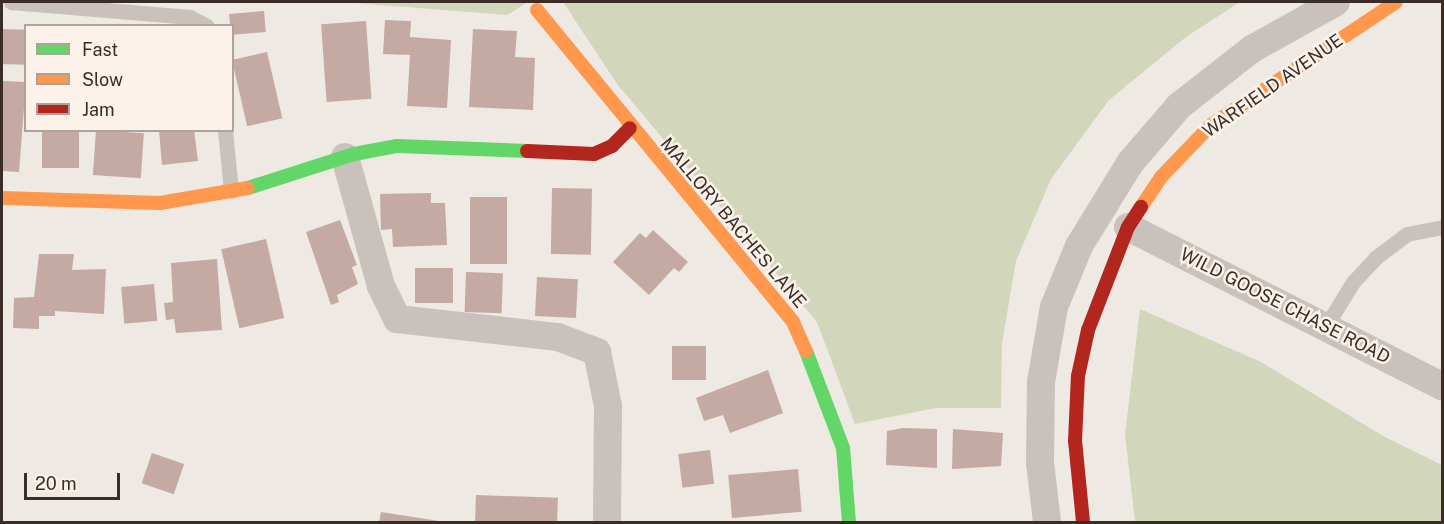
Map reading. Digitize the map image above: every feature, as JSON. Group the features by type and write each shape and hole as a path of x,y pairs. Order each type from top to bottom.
{"street":[{"name":"WARFIELD AVENUE","path":"1047,522 1040,462 1041,382 1054,307 1079,246 1130,163 1179,106 1252,49 1335,2"},
{"name":"WARFIELD AVENUE","path":"1083,522 1075,441 1078,376 1088,330 1128,227 1161,177 1211,125 1396,2"},
{"name":"MALLORY BACHES LANE","path":"537,10 630,128 793,322 822,384 843,448 849,522"},
{"path":"2,198 160,203 231,191 345,157 397,146 585,155 612,146 630,128"},
{"path":"345,157 381,286 397,320 558,337 597,352 608,406 607,522"},
{"name":"WILD GOOSE CHASE ROAD","path":"1128,227 1443,386"}],"lane":[{"path":"11,2 190,17 203,24"},
{"path":"225,132 231,191"},
{"path":"1326,326 1353,282 1375,258 1407,234 1443,227"}],"green space":[{"path":"342,2 528,2 507,15"},
{"path":"563,2 1240,2 1186,37 1109,100 1051,179 1016,261 1002,343 1001,408 936,408 855,424 817,322 617,84"},
{"path":"1140,309 1261,362 1383,436 1442,465 1442,522 1135,522 1125,434"}],"building":[{"path":"264,11 266,32 234,35 234,24 230,24 229,14"},
{"path":"385,20 411,21 410,37 451,40 447,108 407,106 410,55 383,54"},
{"path":"366,21 371,99 327,102 321,24"},
{"path":"2,29 24,30 24,65 2,64"},
{"path":"473,29 517,31 515,57 535,58 533,110 469,107"},
{"path":"267,52 282,118 247,126 234,69 234,60"},
{"path":"3,81 24,82 19,172 2,171"},
{"path":"42,132 79,132 79,168 42,168"},
{"path":"96,132 144,133 141,178 93,175"},
{"path":"159,132 194,132 198,161 162,165"},
{"path":"552,188 592,189 591,255 551,254"},
{"path":"431,193 431,203 445,203 447,245 393,247 392,229 381,230 380,194"},
{"path":"470,197 507,197 507,264 470,264"},
{"path":"340,220 357,265 352,267 358,284 337,295 339,302 331,305 306,232"},
{"path":"653,230 688,262 679,272 674,268 649,295 613,262 640,233 646,238"},
{"path":"266,239 284,318 239,328 221,249"},
{"path":"39,254 74,254 72,270 106,269 104,314 55,311 55,316 39,316 39,329 13,328 14,298 34,297"},
{"path":"217,259 222,330 176,333 174,319 166,320 164,303 173,302 171,263"},
{"path":"415,268 453,268 453,303 415,303"},
{"path":"466,272 503,273 502,313 465,312"},
{"path":"537,277 578,279 576,318 535,316"},
{"path":"154,284 157,321 124,324 121,287"},
{"path":"672,346 706,346 706,380 672,380"},
{"path":"768,370 783,413 730,433 723,415 704,421 696,398"},
{"path":"903,428 937,429 937,468 886,465 887,431"},
{"path":"953,429 1003,433 1001,466 952,469"},
{"path":"710,450 714,484 682,488 678,454"},
{"path":"152,453 184,464 174,494 142,483"},
{"path":"798,469 802,512 732,518 728,475"},
{"path":"476,495 558,498 557,522 475,522"},
{"path":"381,512 439,521 439,522 379,522"}],"traffic: fast":[{"path":"248,188 354,154 397,146 527,151"},
{"path":"806,351 843,448 849,522"}],"traffic: slow":[{"path":"1141,207 1161,177 1211,125 1396,2"},
{"path":"537,10 793,322 806,351"},
{"path":"2,198 160,203 248,188"}],"traffic: jam":[{"path":"527,151 594,154 612,146 630,128"},
{"path":"1083,522 1075,441 1078,376 1088,330 1128,227 1141,207"}]}
